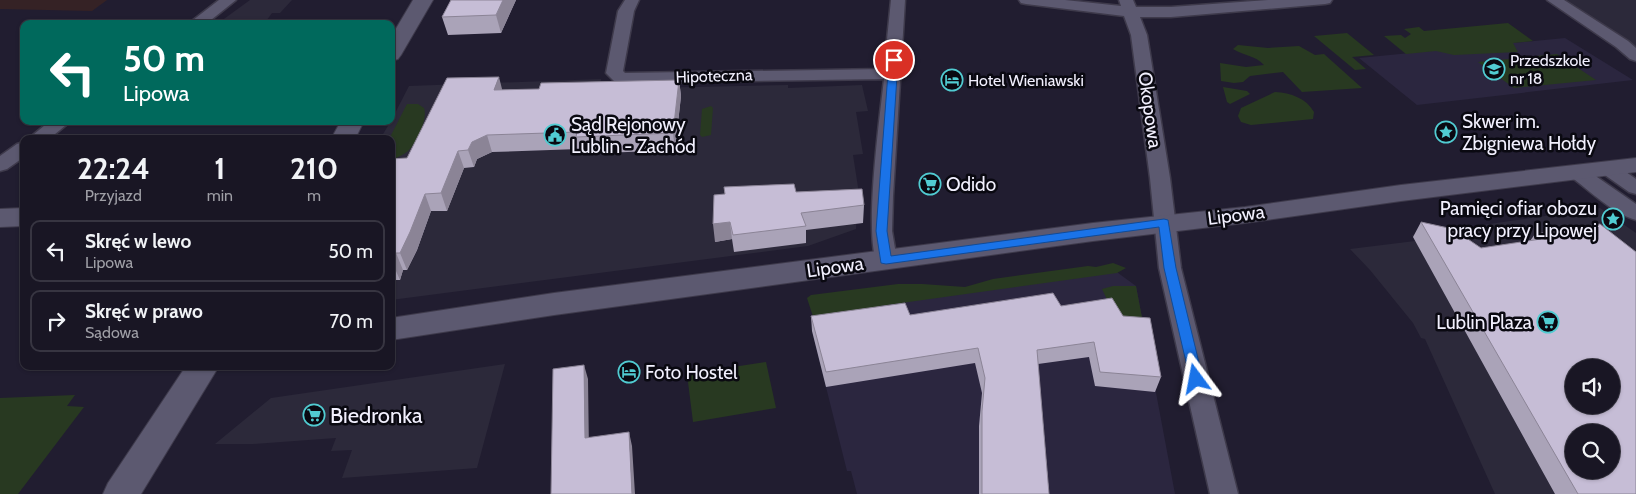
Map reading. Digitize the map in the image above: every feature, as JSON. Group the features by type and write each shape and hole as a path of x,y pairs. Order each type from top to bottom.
{"street":[{"path":"202,20 229,0"},
{"path":"395,48 423,0"},
{"name":"Hipoteczna","path":"632,0 626,10 614,73 620,78 892,74"},
{"path":"886,260 882,231 883,196 898,0"},
{"path":"1026,0 1207,10 1325,0"},
{"path":"1554,0 1622,44 1636,56"},
{"name":"Okopowa","path":"1128,6 1139,35 1160,178 1170,268 1224,494"},
{"path":"43,135 56,125"},
{"path":"0,164 20,151"},
{"name":"Lipowa","path":"395,327 554,304 1164,223 1245,215 1382,195 1636,165"},
{"path":"1609,169 1636,188"},
{"path":"1577,172 1619,203 1636,212"},
{"path":"0,218 20,217"},
{"path":"121,494 200,370"}],"shaded area":[{"path":"0,0 107,0 92,11 0,9"},
{"path":"250,0 292,0 280,13 272,13 267,20 222,20"},
{"path":"1559,0 1636,0 1636,47 1584,17"},
{"name":"Przedszkole nr 18","path":"1565,38 1633,80 1417,105 1359,58"},
{"path":"601,79 600,89 788,85 788,88 862,85 868,111 856,112 863,154 853,155 858,187 856,229 808,246 395,299 395,135 382,135 389,125 395,125 395,113 409,86"},
{"path":"1600,208 1636,233 1636,494 1495,494 1425,339 1421,338 1413,323 1370,270 1350,249 1415,241 1412,235"},
{"path":"1114,270 1136,286 1175,494 857,494 851,471 847,471 812,331 881,321 876,304"},
{"path":"505,364 477,468 342,478 352,450 331,451 336,438 253,444 215,444 271,398"}],"green space":[{"path":"1508,23 1533,41 1513,43 1518,52 1454,55 1436,51 1406,54 1384,36 1401,35 1405,38 1411,34 1404,29 1419,27 1424,31"},
{"path":"1347,33 1374,55 1352,57 1366,69 1355,70 1314,36"},
{"path":"1238,45 1268,48 1299,46 1315,55 1324,54 1362,88 1302,92 1283,72 1250,76 1243,82 1221,81 1220,63 1246,67 1264,65 1257,59 1233,49"},
{"path":"1557,54 1596,80 1514,88 1478,62"},
{"path":"1223,87 1247,91 1250,94 1230,104 1227,102"},
{"path":"1275,92 1292,95 1307,103 1314,112 1313,119 1251,125 1241,122 1238,116 1241,108"},
{"path":"407,104 418,104 424,108 423,124 418,136 409,150 395,158 395,135 391,135"},
{"path":"711,106 713,108 711,135 702,137 700,135 702,109"},
{"path":"1113,263 1126,268 1117,273 880,306 816,326 807,298 811,295 898,284 965,287 993,279 1088,266 1096,267"},
{"path":"1113,286 1136,286 1145,333 1113,312 1102,289"},
{"path":"766,362 776,408 693,422 687,374"},
{"path":"75,395 67,406 84,407 18,494 0,494 0,398"}],"building":[{"path":"451,0 503,0 496,15 442,17"},
{"path":"499,77 494,90 539,89 541,83 679,80 673,133 576,137 577,132 487,135 472,142 468,150 458,151 441,193 425,194 400,253 396,253 395,255 395,159 407,158 447,78"},
{"path":"794,184 796,192 862,189 864,205 801,213 806,226 733,235 730,222 713,224 714,195 725,194 724,187"},
{"name":"Lublin Plaza","path":"1421,222 1453,229 1481,248 1541,239 1535,234 1600,224 1636,252 1636,494 1578,494 1569,479 1620,479 1620,424 1565,424 1565,471"},
{"path":"1053,293 1061,306 1112,298 1123,316 1150,318 1161,377 1100,372 1094,342 1037,350 1049,494 982,494 982,411 985,378 978,348 826,372 811,316 905,303 910,315"},
{"path":"584,365 585,438 629,432 632,494 551,494 553,369"}],"place":[{"name":"Przedszkole nr 18","path":"1494,69"},
{"name":"Hotel Wieniawski","path":"952,80"},
{"name":"Skwer im. Zbigniewa Hołdy","path":"1446,132"},
{"name":"Sąd Rejonowy Lublin - Zachód","path":"555,135"},
{"name":"Odido","path":"930,184"},
{"name":"Pamięci ofiar obozu pracy przy Lipowej","path":"1613,219"},
{"name":"Lublin Plaza","path":"1548,322"},
{"name":"Foto Hostel","path":"629,372"},
{"name":"Biedronka","path":"314,415"}],"route":[{"path":"894,60 883,196 882,243 886,260 1164,223 1170,268 1196,379"}]}
